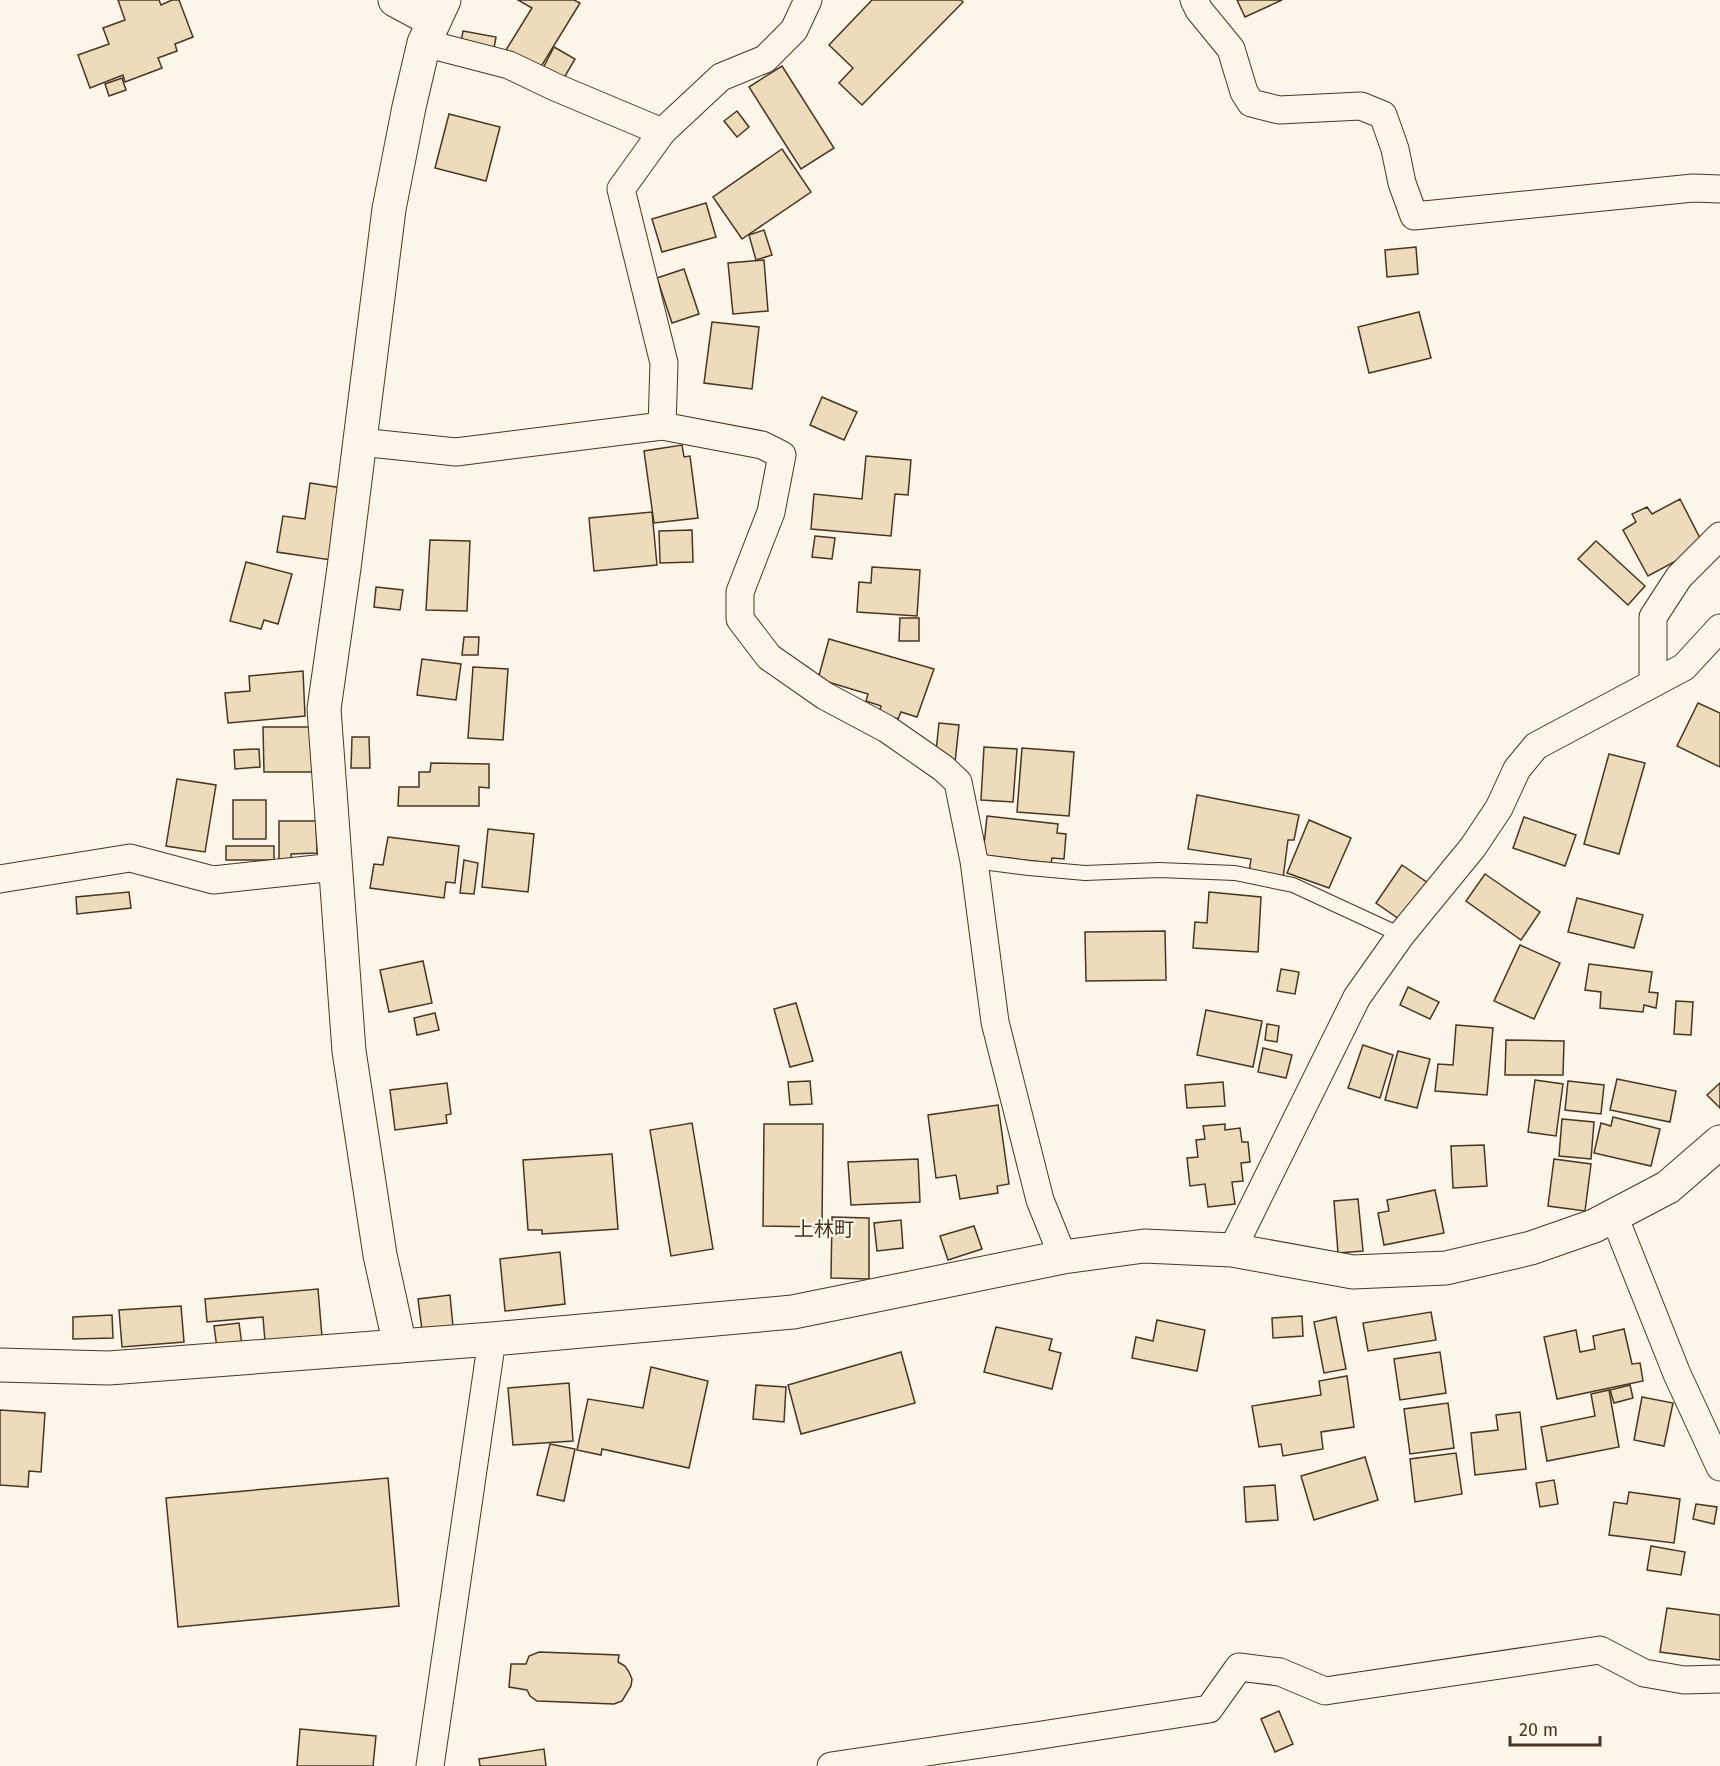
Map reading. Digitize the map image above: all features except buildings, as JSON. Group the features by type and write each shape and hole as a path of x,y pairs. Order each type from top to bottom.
{"street":[{"path":"395,0 509,65 662,132"},
{"path":"662,426 664,363 621,189 662,132 722,77 765,59 794,30 808,0"},
{"path":"1194,0 1199,10 1231,49 1244,92 1251,103 1279,110 1361,106 1383,115 1414,216 1693,188 1720,189"},
{"path":"400,1346 380,1255 349,1051 324,709 390,209 409,107 434,21"},
{"path":"360,442 456,452 662,426 762,445 782,455 771,512 740,592 740,619 769,657 825,696 886,729 943,768 958,782 975,861 995,1022 1040,1200 1063,1257"},
{"path":"1653,683 1653,617 1679,577 1720,536"},
{"path":"1232,1250 1357,998 1401,935 1473,847 1499,808 1517,769 1536,746 1684,667 1720,628"},
{"path":"0,879 130,858 213,880 335,867"},
{"path":"0,1365 109,1368 492,1339 793,1312 1063,1257 1144,1246 1232,1250 1353,1272 1446,1268 1531,1248 1594,1227 1668,1187 1720,1142"},
{"path":"1614,1216 1677,1374 1720,1467"},
{"path":"430,1766 492,1339"},
{"path":"831,1766 1209,1709 1239,1667 1280,1672 1325,1691 1600,1650 1644,1673 1684,1680 1720,1679"}],"lane":[{"path":"975,861 1085,873 1159,870 1235,873 1293,885 1401,935"}],"district":[{"name":"上林町","path":"824,1229"}]}
